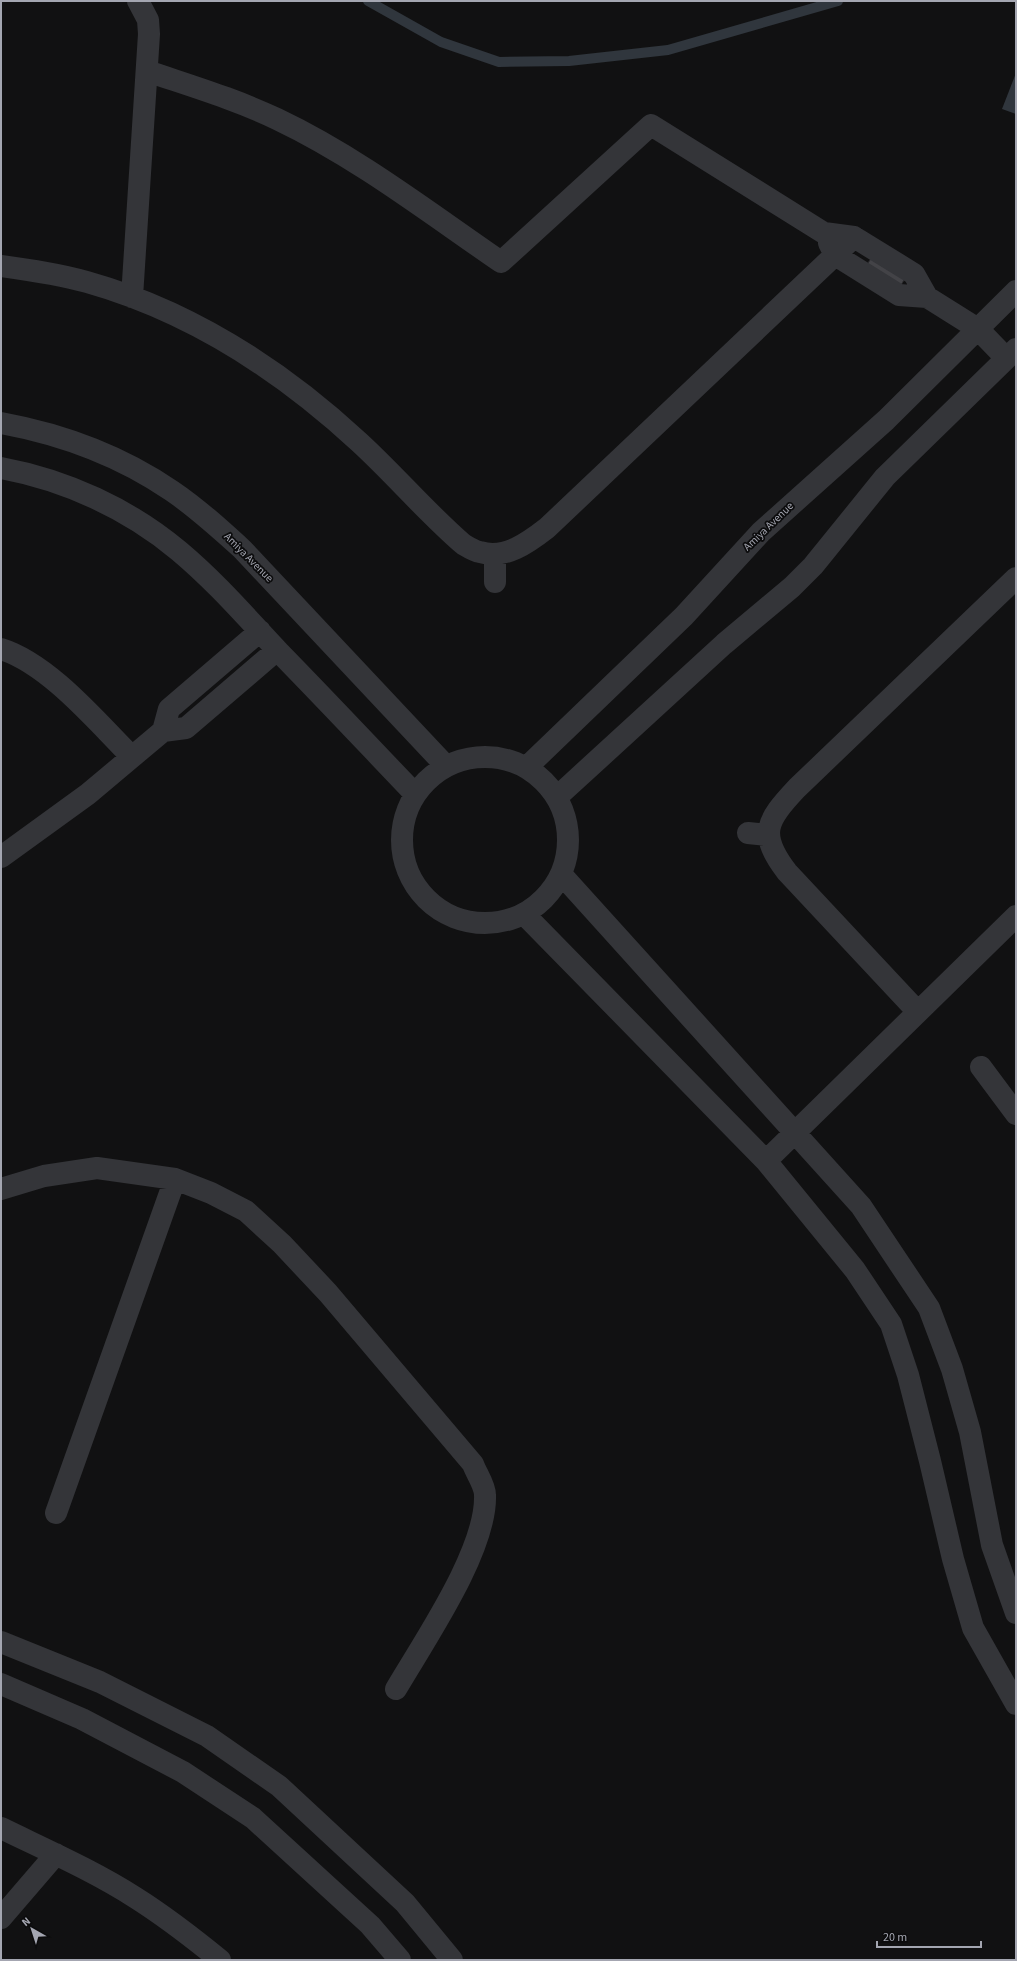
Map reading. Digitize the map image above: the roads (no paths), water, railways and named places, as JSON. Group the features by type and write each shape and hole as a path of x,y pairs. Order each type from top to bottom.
{"street":[{"path":"132,297 149,34 148,20 138,1"},
{"path":"147,71 240,102 321,142 386,183 501,262 651,125 824,233 854,237 914,274 927,298"},
{"path":"557,797 724,644 792,587 813,566 885,477 1011,354 978,329 927,298 899,295 835,255 824,233"},
{"path":"1,266 42,272 87,282 132,297 194,324 249,355 292,385 359,443 463,544 480,552 495,554 512,550 527,543 548,528 854,237"},
{"name":"Amiya Avenue","path":"526,767 684,616 761,532 886,420 1016,291"},
{"name":"Amiya Avenue","path":"1,423 39,430 88,447 136,469 172,490 208,518 242,549 446,766"},
{"path":"1,468 28,473 72,488 115,508 147,527 180,552 260,631 415,794"},
{"path":"495,554 495,582"},
{"path":"918,1012 787,872 771,847 758,834 772,819 782,803 797,788 1016,578"},
{"path":"163,732 169,709 260,631"},
{"path":"1,648 10,651 44,673 71,696 132,757"},
{"path":"1,856 88,794 163,732 186,728 277,650"},
{"path":"487,757 507,759 526,767 538,776 557,797 565,816 568,835 567,855 561,874 552,890 524,914 507,921 488,924 470,923 452,917 436,909 422,896 411,882 404,865 401,847 402,828 407,810 415,794 434,773 446,766 466,758 487,757"},
{"path":"561,874 861,1206 929,1308 952,1369 970,1432 992,1545 1016,1614"},
{"path":"524,914 766,1161 855,1270 891,1324 908,1375 953,1559 973,1628 1016,1704"},
{"path":"766,1161 1016,916"},
{"path":"982,1067 1016,1114"},
{"path":"1,1189 44,1176 97,1168 176,1179 211,1193 246,1211 282,1244 328,1293 472,1464 486,1493 484,1515 461,1577 396,1689"},
{"path":"56,1513 176,1179"},
{"path":"1,1642 100,1682 201,1733 279,1786 405,1903 452,1960"},
{"path":"1,1684 82,1719 176,1768 253,1818 370,1925 400,1960"},
{"path":"1,1828 56,1854 136,1898 185,1932 220,1960"},
{"path":"1,1918 56,1854"}],"waterway":[{"path":"368,1 441,42 499,62 569,61 668,50 838,1"}]}
